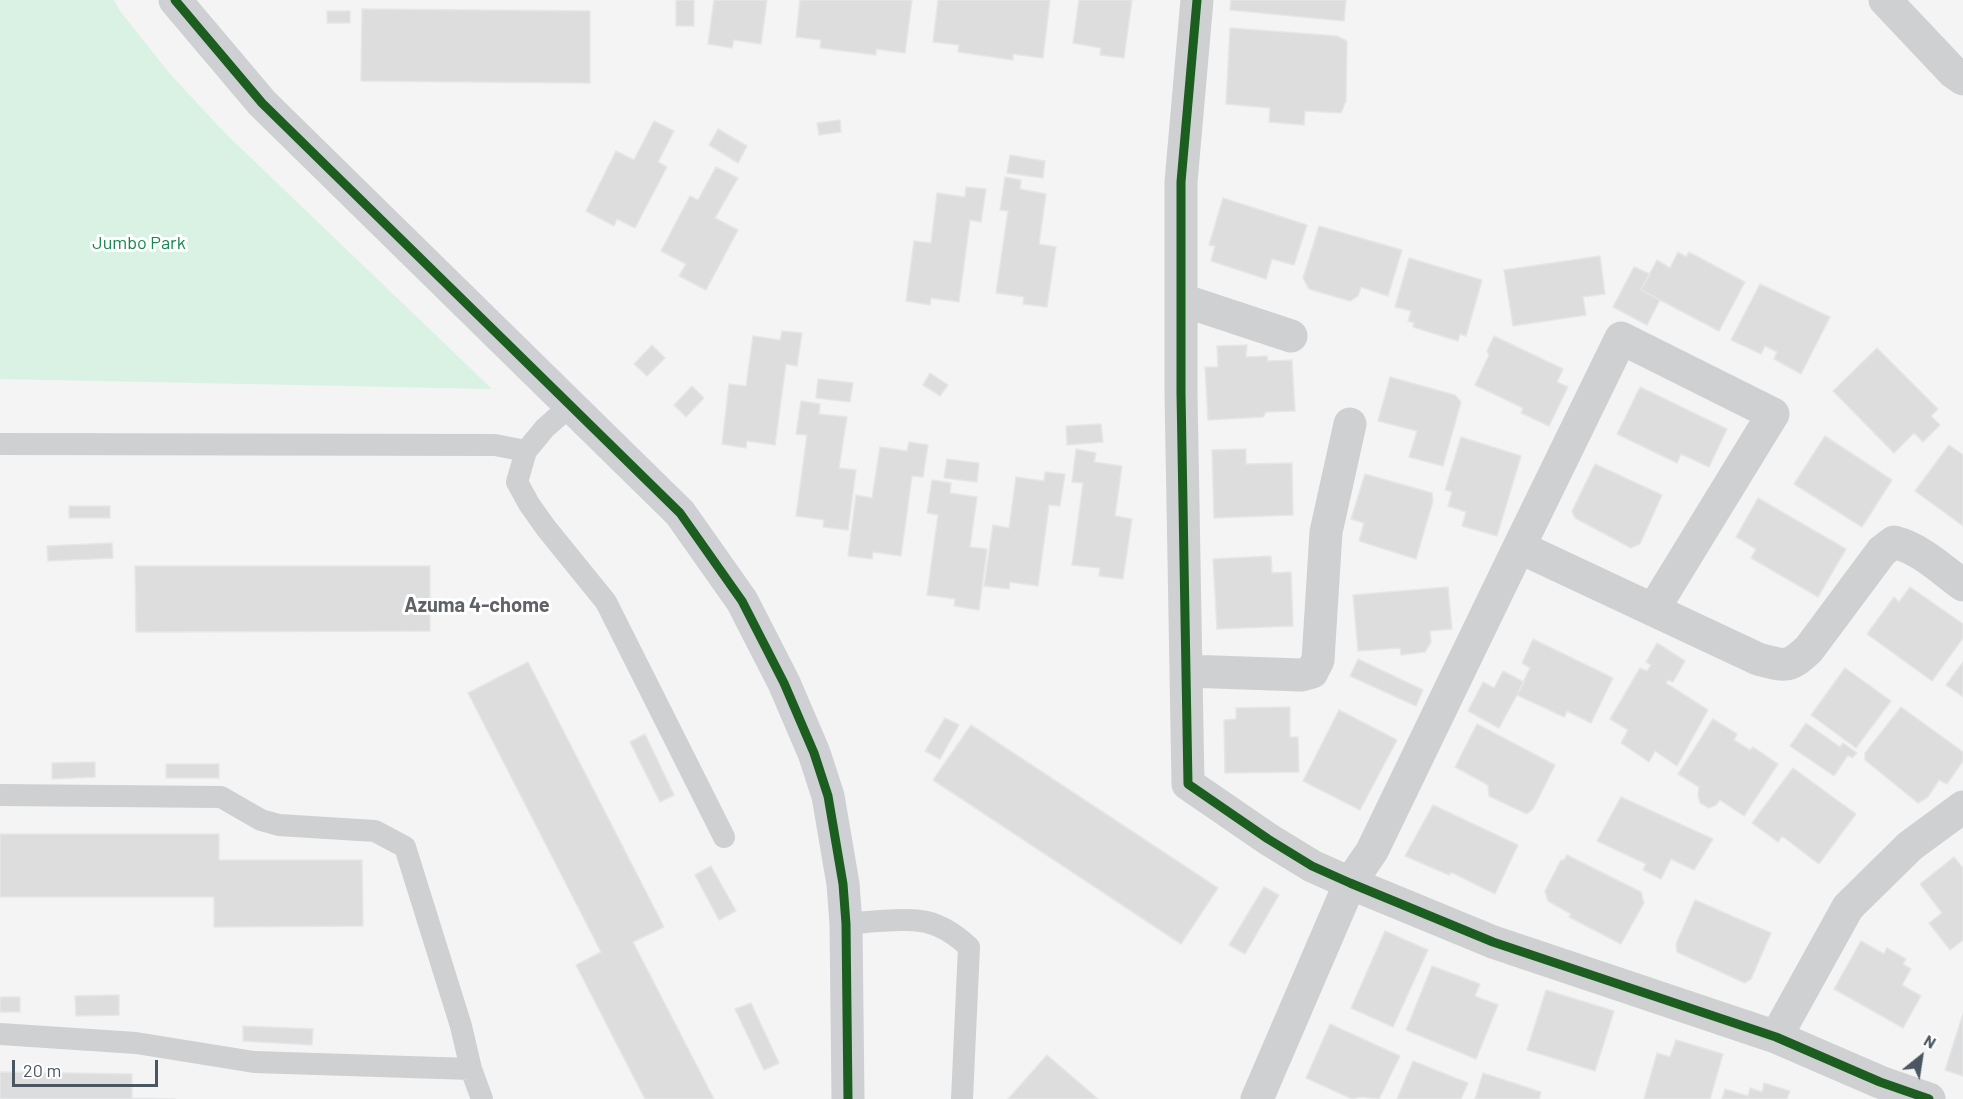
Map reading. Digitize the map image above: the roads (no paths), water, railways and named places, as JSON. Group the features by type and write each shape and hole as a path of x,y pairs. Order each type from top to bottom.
{"street":[{"path":"175,0 262,103 680,513 742,601 784,683 814,753 828,796 843,884 846,924 848,1099"},
{"path":"1197,0 1181,182 1181,393 1188,784 1312,866 1350,883 1493,942 1776,1037 1880,1082 1929,1099"},
{"path":"1885,0 1953,72 1963,79"},
{"path":"1182,300 1291,336"},
{"path":"1257,1099 1350,883 1372,851 1621,338 1773,414 1653,610"},
{"path":"1187,671 1301,675 1312,672 1318,660 1326,532 1350,424"},
{"path":"1519,547 1758,659 1784,666 1796,661 1809,649 1882,551 1894,542 1921,553 1963,585"},
{"path":"1776,1037 1848,907 1910,846 1963,807"}],"lane":[{"path":"570,406 545,428 526,451 517,482 546,528 606,602 724,837"},
{"path":"0,444 495,445 526,451"},
{"path":"0,795 221,797 261,820 279,825 375,831 405,847 461,1026 471,1070 482,1099"},
{"path":"846,924 921,921 938,926 958,937 969,947 962,1099"},
{"path":"0,1034 136,1043 254,1062 471,1070"}],"district":[{"name":"Azuma 4-chome","path":"477,605"}],"park label":[{"name":"Jumbo Park","path":"139,243"}]}
